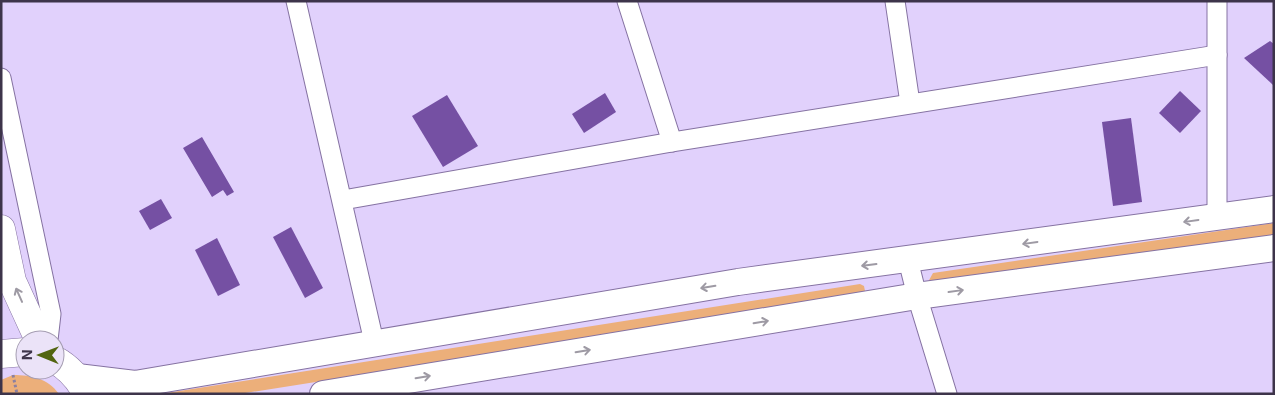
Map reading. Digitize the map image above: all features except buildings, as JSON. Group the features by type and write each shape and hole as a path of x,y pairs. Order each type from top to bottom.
{"main road":[{"path":"65,367 82,385 135,384 374,342 738,282 1274,209"},
{"path":"1,229 12,281 34,330"},
{"path":"323,394 387,389 917,296 1274,248"}],"street":[{"path":"296,1 374,342"},
{"path":"628,1 672,142"},
{"path":"895,1 910,103"},
{"path":"1217,1 1218,218"},
{"path":"342,200 672,142 1217,55"},
{"path":"1,78 51,314 49,330"},
{"path":"908,260 947,394"}],"path":[{"path":"7,365 17,394"}],"shaded area":[{"path":"1274,223 1274,236 928,282 933,273"},
{"path":"860,284 864,286 865,291 861,296 239,394 160,394"},
{"path":"13,375 15,375 15,380 42,380 59,394 1,394 1,380"}]}
